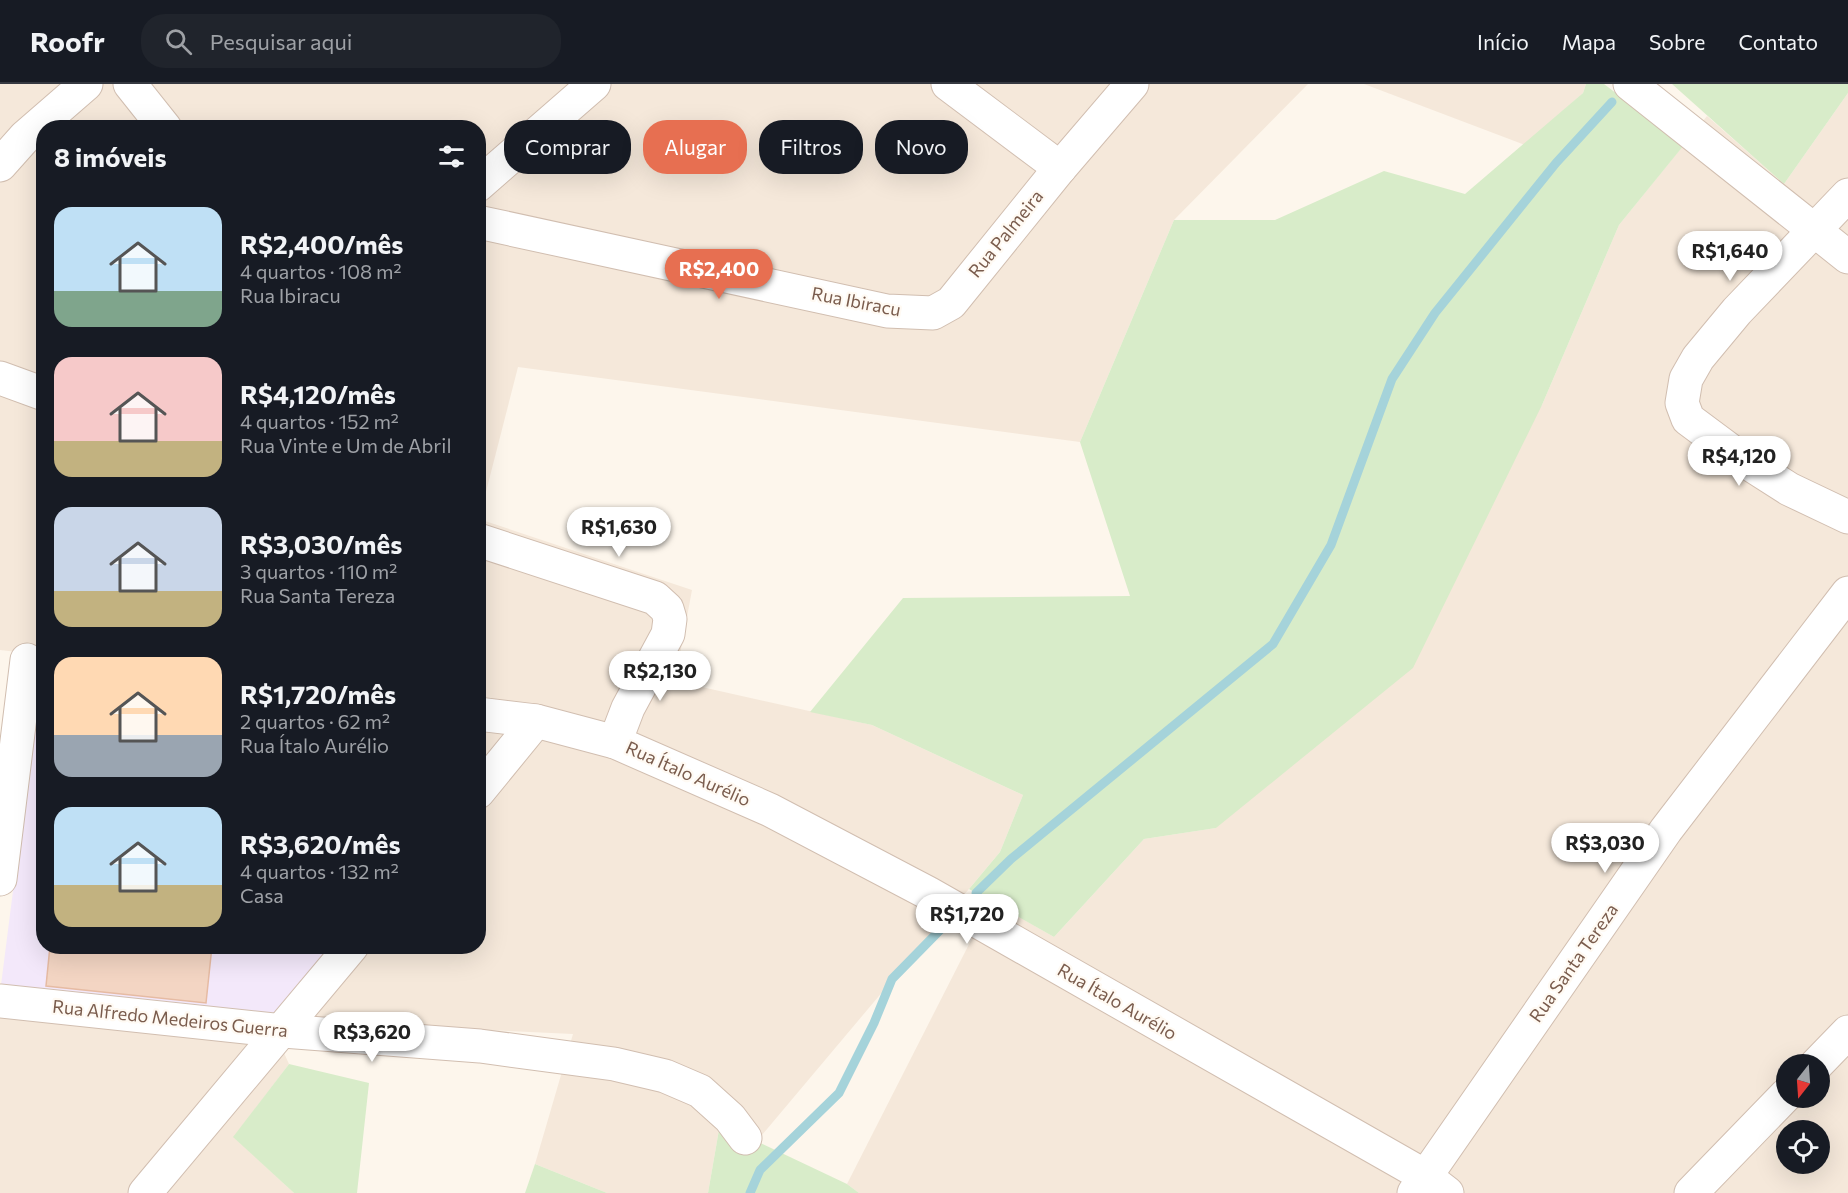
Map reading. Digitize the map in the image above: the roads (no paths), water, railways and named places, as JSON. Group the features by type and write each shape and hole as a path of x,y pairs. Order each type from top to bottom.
{"street":[{"path":"44,120 86,84"},
{"path":"130,84 159,120"},
{"path":"486,178 594,84"},
{"path":"948,84 1060,168"},
{"name":"Rua Palmeira","path":"951,303 1060,168 1132,84"},
{"path":"1630,84 1848,257"},
{"path":"0,165 36,127"},
{"path":"1848,195 1737,311 1698,358 1686,379 1682,403 1688,419 1739,457 1789,489 1848,517"},
{"name":"Rua Ibiracu","path":"486,224 888,311 933,313 951,303"},
{"path":"0,378 36,391"},
{"path":"486,543 655,598 667,609 670,619 665,642 628,708 615,742"},
{"name":"Rua Santa Tereza","path":"1429,1187 1666,830 1848,593"},
{"path":"0,879 24,660"},
{"name":"Rua Ítalo Aurélio","path":"486,715 536,721 615,742 770,810 928,893 1429,1187"},
{"path":"486,782 536,721"},
{"path":"145,1193 346,954"},
{"name":"Rua Alfredo Medeiros Guerra","path":"0,1001 283,1031 480,1046 614,1064 665,1076 700,1091 730,1118 746,1138"},
{"path":"1827,1054 1848,1032"},
{"path":"1691,1193 1776,1105"}],"waterway":[{"path":"976,893 1011,859 1273,644 1331,545 1392,379 1435,313 1556,163 1612,102"},
{"path":"750,1193 760,1170 839,1093 874,1023 892,979 941,929"}]}
